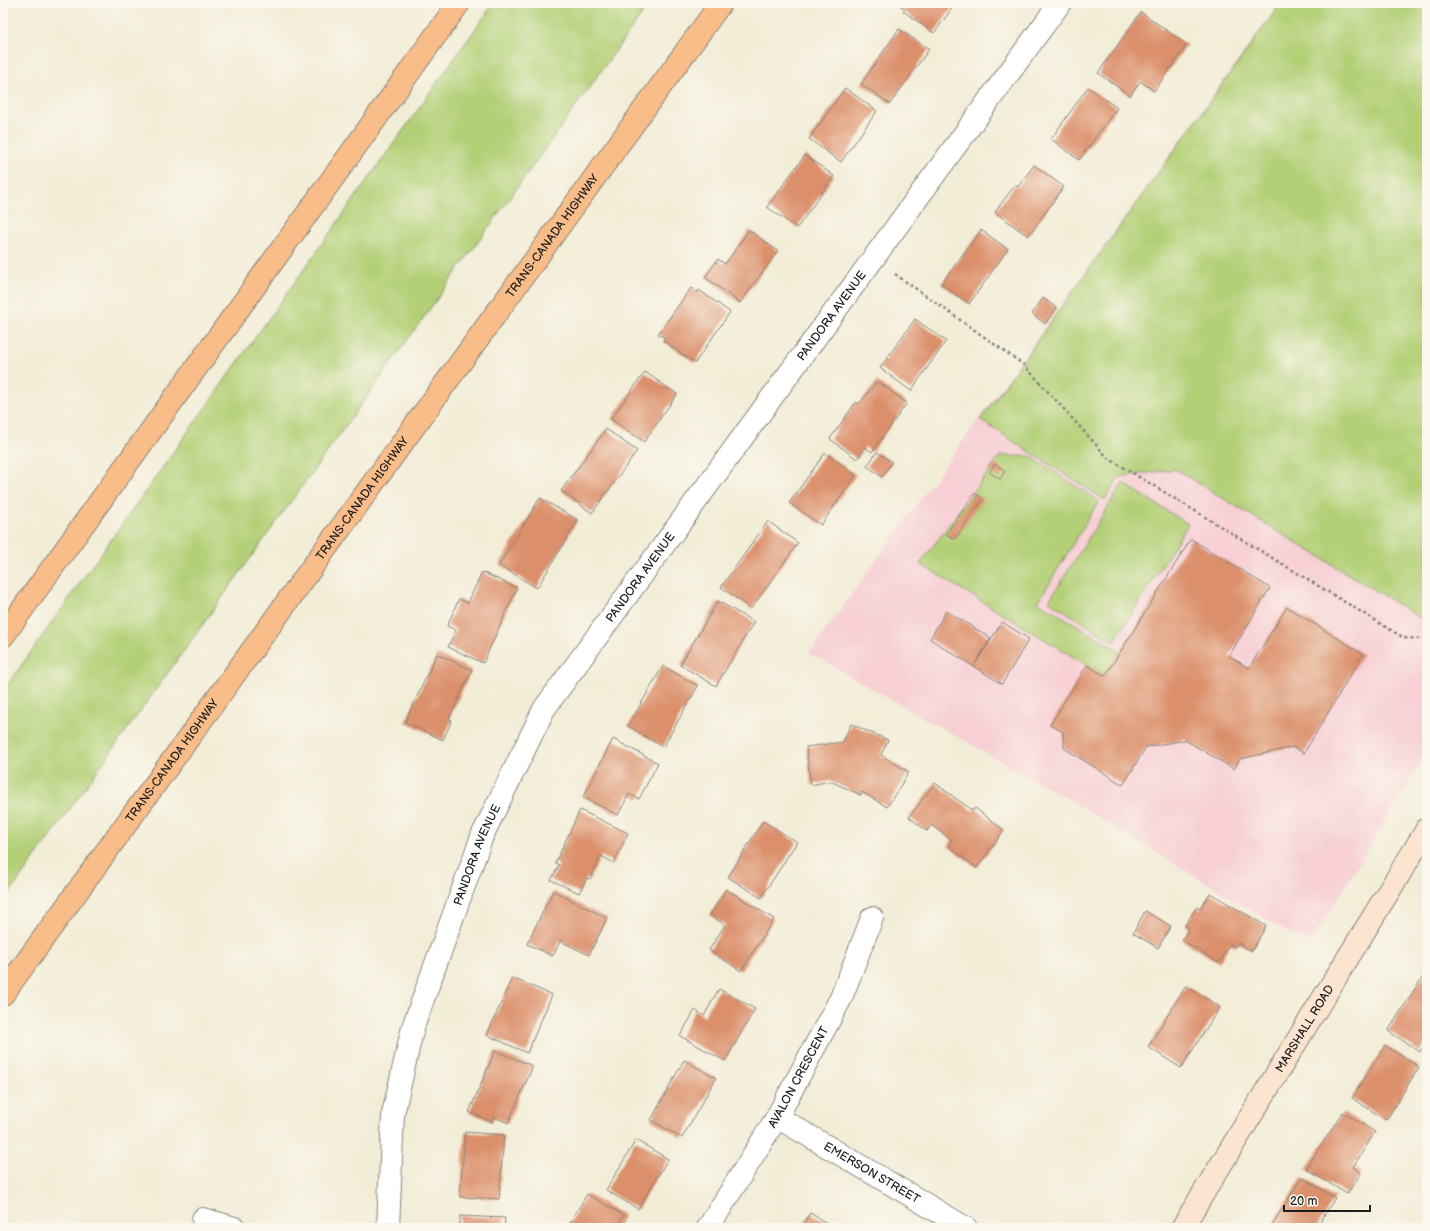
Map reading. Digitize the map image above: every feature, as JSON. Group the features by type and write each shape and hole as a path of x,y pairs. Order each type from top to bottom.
{"highway":[{"path":"3,636 459,3"},
{"name":"TRANS-CANADA HIGHWAY","path":"3,994 721,3"}],"main road":[{"name":"MARSHALL ROAD","path":"1182,1228 1427,829"}],"street":[{"name":"PANDORA AVENUE","path":"388,1228 393,1114 413,1027 482,836 544,709 1060,3"},
{"name":"AVALON CRESCENT","path":"708,1228 777,1117 841,998 872,918"},
{"name":"EMERSON STREET","path":"777,1117 966,1228"},
{"path":"203,1219 235,1228"}],"path":[{"path":"873,258 1024,365 1108,458 1404,638 1427,639"}],"shaded area":[{"path":"1280,3 1427,3 1427,752 1311,942 1291,934 1066,798 809,653"}],"green space":[{"path":"494,3 650,3 3,902 3,691"},
{"path":"1281,3 1427,3 1427,622 1175,469 1119,477 1105,500 980,420"},
{"path":"1000,456 1030,456 1099,501 1038,602 1120,651 1105,676 920,564"},
{"path":"1123,483 1188,524 1114,642 1049,601"}],"building":[{"path":"896,3 956,3 934,33 903,11 905,9"},
{"path":"1141,12 1187,45 1154,91 1140,81 1130,96 1098,73"},
{"path":"899,29 929,49 890,104 861,84"},
{"path":"1088,87 1117,108 1079,160 1051,139"},
{"path":"845,88 877,111 841,162 809,139"},
{"path":"805,155 834,176 797,228 767,207"},
{"path":"1034,165 1064,187 1028,236 995,212 1015,185 1018,187"},
{"path":"749,230 778,251 740,303 705,277 718,259 725,264"},
{"path":"981,230 1008,249 969,304 941,284"},
{"path":"691,288 697,293 699,290 730,312 695,363 663,341 665,338 658,334"},
{"path":"1043,298 1057,308 1045,324 1032,314"},
{"path":"915,319 946,341 911,391 880,368"},
{"path":"645,372 677,394 644,442 611,419"},
{"path":"877,381 907,403 872,452 865,447 857,459 830,439 856,402 859,404"},
{"path":"606,429 637,451 592,513 561,491"},
{"path":"877,452 892,462 882,477 867,466"},
{"path":"825,453 856,475 821,525 789,503"},
{"path":"995,464 1005,471 1000,479 989,472"},
{"path":"975,493 983,499 955,539 946,534"},
{"path":"540,498 578,520 537,588 499,565"},
{"path":"768,521 798,543 751,609 721,587"},
{"path":"1191,539 1270,588 1229,656 1249,668 1287,607 1363,654 1304,753 1293,747 1240,759 1234,769 1185,740 1146,747 1123,785 1064,748 1063,732 1050,725 1087,665 1105,676"},
{"path":"482,572 517,588 483,663 448,647 456,630 447,626 459,599 468,603"},
{"path":"718,601 754,622 716,686 680,665"},
{"path":"946,611 991,638 975,664 1002,622 1029,639 1002,684 930,639"},
{"path":"437,654 472,670 449,719 452,720 443,740 405,722"},
{"path":"663,666 698,686 663,747 628,726"},
{"path":"851,724 888,740 881,755 909,772 887,807 862,792 861,795 830,781 811,785 806,747 843,742"},
{"path":"613,739 658,763 639,799 629,794 618,815 583,797"},
{"path":"935,783 973,811 975,808 1004,830 977,868 948,846 952,840 931,825 927,831 909,817"},
{"path":"580,810 628,833 614,863 601,856 590,879 587,878 579,893 551,880 559,865 555,863"},
{"path":"763,821 797,842 761,898 728,877"},
{"path":"726,889 774,919 741,971 709,950 725,925 710,915"},
{"path":"553,891 607,918 589,955 560,941 553,956 527,944"},
{"path":"1210,893 1266,926 1252,951 1238,943 1235,947 1230,944 1219,963 1182,940 1189,928 1185,925 1197,907 1200,909"},
{"path":"1145,911 1171,926 1158,948 1133,933"},
{"path":"1424,975 1427,977 1427,1045 1425,1044 1420,1052 1388,1031"},
{"path":"512,978 552,995 527,1053 487,1035"},
{"path":"1186,986 1220,1007 1181,1068 1148,1047"},
{"path":"719,989 755,1009 725,1061 680,1036 695,1010 704,1016"},
{"path":"1385,1045 1419,1067 1386,1120 1352,1098"},
{"path":"495,1051 533,1066 508,1123 494,1117 492,1122 469,1112"},
{"path":"684,1060 716,1078 682,1138 651,1120"},
{"path":"1343,1112 1375,1132 1353,1167 1361,1173 1347,1194 1306,1169"},
{"path":"465,1132 504,1135 499,1199 460,1197"},
{"path":"636,1140 668,1159 638,1209 606,1190"},
{"path":"1302,1177 1335,1198 1316,1228 1270,1228"},
{"path":"587,1194 624,1215 617,1228 567,1228"},
{"path":"810,1213 835,1228 801,1228"},
{"path":"460,1216 505,1218 504,1228 460,1228"}]}
